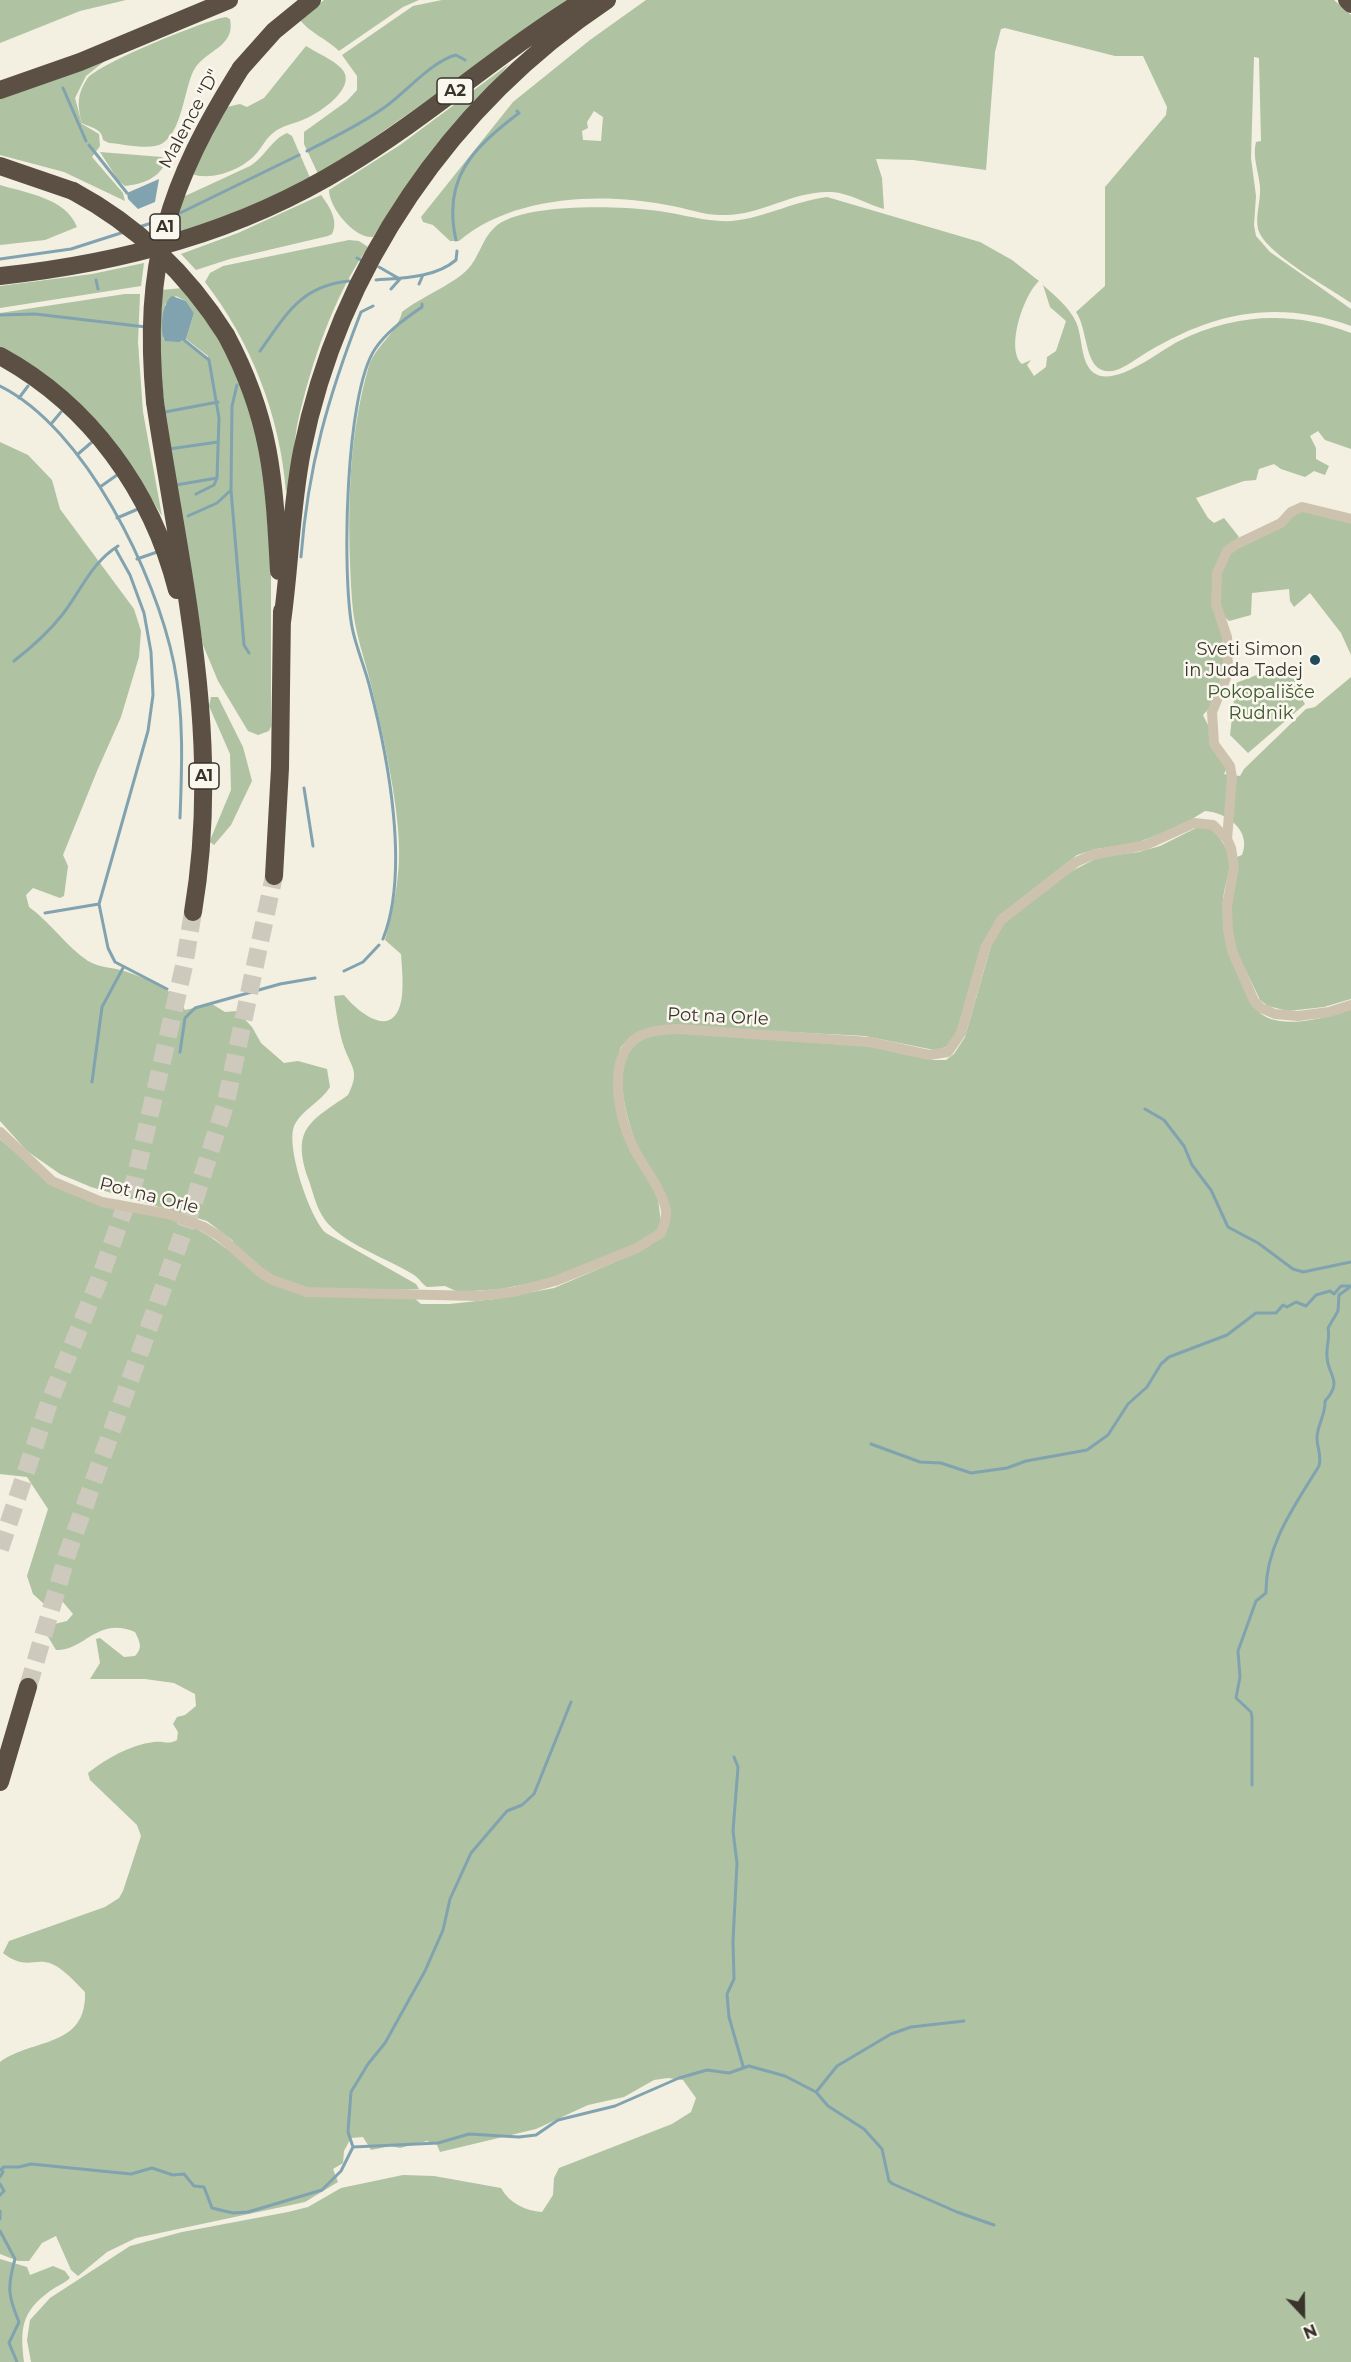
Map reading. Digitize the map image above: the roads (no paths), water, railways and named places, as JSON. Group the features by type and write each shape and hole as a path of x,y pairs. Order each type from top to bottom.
{"highway":[{"path":"0,90 80,62 229,0"},
{"name":"Malence \"D\"","path":"194,640 154,402 151,318 161,242 188,160 207,123 241,68 274,31 312,0"},
{"name":"A2","path":"0,276 75,266 159,248 239,221 319,182 408,126 584,0"},
{"path":"274,876 282,622 298,477 314,401 338,328 378,246 426,171 476,112 548,43 607,0"},
{"path":"1347,0 1351,4"},
{"path":"0,166 73,191 116,216 156,248 193,286 226,335 250,383 268,449 276,509 282,622"},
{"path":"0,356 25,371 67,403 102,439 118,460 155,526 194,640"},
{"name":"A1","path":"193,912 200,865 204,779 201,709 194,640"},
{"path":"0,1782 28,1687"}],"street":[{"path":"1351,519 1302,507 1295,508 1281,523 1235,545 1221,561 1216,596 1227,637 1228,673 1212,712 1214,744 1230,766 1232,778 1227,839 1233,867 1227,906 1228,930 1232,951 1254,1001 1261,1008 1275,1014 1298,1016 1329,1012 1351,1005"},
{"name":"Pot na Orle","path":"0,1132 52,1181 102,1202 168,1214 204,1227 219,1236 260,1272 289,1287 329,1294 477,1296 514,1292 575,1273 637,1248 661,1233 666,1209 634,1149 620,1101 618,1080 621,1061 634,1039 661,1030 678,1029 711,1034 870,1042 939,1056 956,1045 985,948 1001,920 1053,877 1092,855 1146,845 1194,823 1213,825 1227,839"}],"water":[{"path":"159,179 155,202 138,209 128,199 127,193"},
{"path":"172,296 186,301 194,313 186,339 179,342 165,341 162,331 162,317 166,304"}],"waterway":[{"path":"307,151 376,113 447,58 456,55 465,60"},
{"path":"63,88 86,141"},
{"path":"456,240 453,199 465,166 488,139 519,113 517,111"},
{"path":"89,145 127,193"},
{"path":"176,215 299,155"},
{"path":"139,227 161,220"},
{"path":"0,259 71,249 124,232"},
{"path":"376,280 428,274 456,260 457,251"},
{"path":"357,258 361,260"},
{"path":"379,267 398,278"},
{"path":"419,284 423,275"},
{"path":"391,289 400,279"},
{"path":"96,280 98,289"},
{"path":"260,351 287,314 306,296 332,284 349,281"},
{"path":"383,939 391,912 395,881 393,814 377,716 352,627 347,567 348,484 357,404 365,372 375,349 385,337 422,307 422,304"},
{"path":"301,557 314,462 329,403 361,312 373,306"},
{"path":"0,315 35,314 146,327"},
{"path":"184,340 209,360 219,418 217,478 214,485 196,494"},
{"path":"237,385 232,406 231,490 244,645 249,653"},
{"path":"0,386 31,406 61,434 88,469 112,507 151,588 165,628 177,683 182,741 180,818"},
{"path":"19,398 28,386"},
{"path":"165,412 218,402"},
{"path":"51,424 61,412"},
{"path":"78,454 92,442"},
{"path":"169,449 218,442"},
{"path":"100,487 117,475"},
{"path":"176,485 217,478"},
{"path":"188,516 217,503 230,491"},
{"path":"117,518 138,509"},
{"path":"14,661 51,628 69,606 93,569 118,546"},
{"path":"115,548 130,575 144,613 151,652 153,695 148,731 99,904 108,948 115,962 167,989"},
{"path":"137,559 157,552"},
{"path":"304,788 313,846"},
{"path":"45,913 99,904"},
{"path":"344,971 363,962 379,945"},
{"path":"92,1082 102,1007 123,968"},
{"path":"180,1052 185,1018 195,1008 280,984 315,978"},
{"path":"1145,1109 1164,1120 1184,1146 1192,1165 1211,1190 1228,1227 1258,1243 1293,1269 1303,1272 1351,1262"},
{"path":"871,1444 920,1462 941,1463 971,1473 1007,1468 1026,1461 1087,1450 1108,1435 1128,1404 1147,1387 1161,1364 1169,1357 1227,1335 1256,1313 1276,1313 1283,1305 1287,1307 1296,1302 1306,1306 1316,1295 1330,1291 1334,1294 1341,1286 1351,1286"},
{"path":"1252,1785 1252,1717 1251,1712 1236,1698 1240,1677 1238,1651 1256,1601 1266,1593 1270,1559 1283,1526 1319,1466 1317,1433 1325,1401 1331,1394 1334,1382 1327,1360 1328,1328 1338,1311 1339,1295 1350,1287"},
{"path":"353,2147 348,2132 351,2092 368,2064 385,2043 425,1971 443,1930 450,1899 471,1853 507,1811 522,1805 534,1794 571,1702"},
{"path":"734,1757 738,1767 733,1831 737,1863 733,1941 734,1979 727,1994 729,2017 743,2066"},
{"path":"817,2091 837,2066 891,2034 911,2027 964,2021"},
{"path":"2,2170 3,2167 31,2164 131,2174 152,2168 173,2175 184,2174 194,2186 204,2187 212,2208 233,2213 248,2212 322,2190 341,2171 353,2147 438,2143 469,2134 519,2137 536,2135 558,2120 615,2106 679,2078 707,2070 729,2073 749,2066 785,2076 816,2092 828,2106 864,2129 882,2149 889,2181 893,2184 957,2212 994,2225"},
{"path":"0,2169 3,2172 0,2177"},
{"path":"0,2184 4,2191 0,2195"},
{"path":"0,2211 0,2219"},
{"path":"0,2231 15,2259 10,2291 19,2322 9,2343 17,2362"}],"tunnel":[{"path":"28,1687 68,1552 192,1208 226,1102 274,876"},
{"path":"0,1549 49,1403 101,1275 135,1179 184,966 193,912"}],"place":[{"name":"Sveti Simon in Juda Tadej","path":"1315,660"}],"park label":[{"name":"Pokopališče Rudnik","path":"1261,703"}]}
